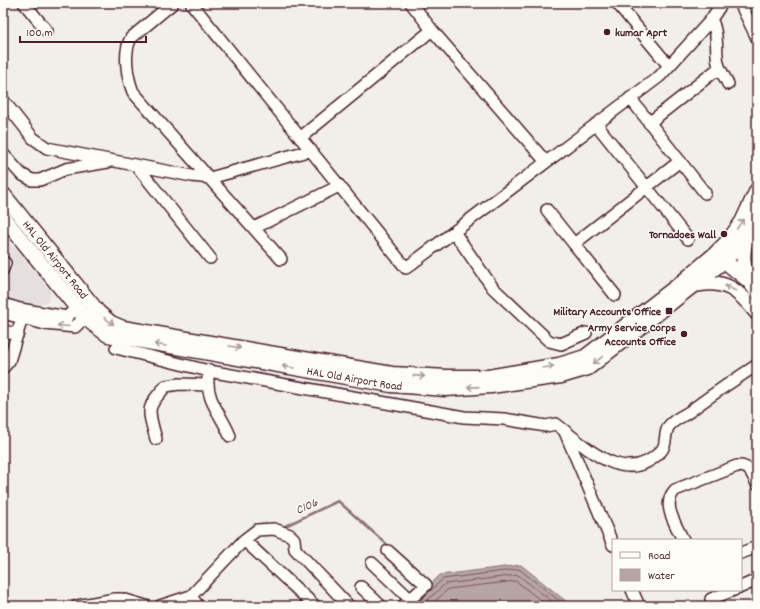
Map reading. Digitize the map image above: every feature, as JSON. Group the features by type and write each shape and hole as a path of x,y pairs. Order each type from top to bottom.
{"main road":[{"path":"719,257 728,241 742,222 757,190"},
{"name":"HAL Old Airport Road","path":"3,194 86,308 108,335 140,342 391,385 446,389 507,384 561,376 588,368 695,285 719,257"},
{"name":"HAL Old Airport Road","path":"3,217 86,308 111,323 136,330 392,374 447,378 488,377 559,365 585,357 681,282 719,257"},
{"path":"753,287 743,264 743,250 757,217"},
{"path":"719,257 747,238"},
{"path":"719,257 753,287"},
{"path":"695,285 708,282 721,283 744,297 757,313"}],"street":[{"path":"24,3 47,31"},
{"path":"173,3 131,38 128,45 129,82 133,92 281,259"},
{"path":"191,3 406,268 660,76 711,19 722,3"},
{"path":"411,3 432,30 546,162"},
{"path":"617,3 669,66"},
{"path":"740,3 757,38"},
{"path":"711,19 716,30 716,51 719,68 728,84"},
{"path":"300,138 432,30"},
{"path":"649,123 719,68"},
{"path":"630,98 705,193"},
{"path":"3,100 33,138 47,148 210,178 311,150"},
{"path":"596,124 688,239"},
{"path":"3,154 21,174 32,180 40,180 66,169 114,160"},
{"path":"574,244 680,161"},
{"path":"136,165 210,258"},
{"path":"254,228 339,186"},
{"path":"547,210 615,295"},
{"path":"454,232 493,288 549,341 560,344 586,333"},
{"path":"3,304 61,317 68,317 86,308"},
{"path":"3,313 46,324 75,327 86,308"},
{"path":"3,368 10,361 22,318"},
{"path":"3,331 18,334"},
{"path":"116,348 209,371 464,417 504,419 546,426 556,424 595,453 618,466 633,467 643,464 662,450 665,445 665,435 669,425 757,365"},
{"path":"209,371 207,385 210,400 221,415 230,436"},
{"path":"156,439 149,413 152,402 166,386 179,384 207,385"},
{"path":"564,431 612,543"},
{"path":"683,539 668,504 670,497 676,490 742,465 750,469 757,484"},
{"path":"160,606 194,600 244,540 257,530 274,529 290,535 294,539 295,549 349,606"},
{"path":"244,540 315,606"},
{"path":"742,554 757,547"},
{"path":"372,563 406,603 426,585 388,551"},
{"path":"742,587 757,580"},
{"path":"361,587 381,606"},
{"path":"632,591 639,606"},
{"path":"711,598 731,591"},
{"path":"77,606 115,599 146,606"}],"shaded area":[{"path":"3,234 51,291 48,302 29,306 3,298"}],"water":[{"path":"521,565 572,606 409,606 440,575"}],"waterway":[{"name":"C106","path":"281,528 338,501 391,548"},
{"name":"C106","path":"116,606 124,606"}],"place":[{"name":"kumar Aprt","path":"607,32"},
{"name":"Tornadoes Wall","path":"724,234"},
{"name":"Military Accounts Office","path":"669,311"},
{"name":"Army Service Corps Accounts Office","path":"684,334"}]}
